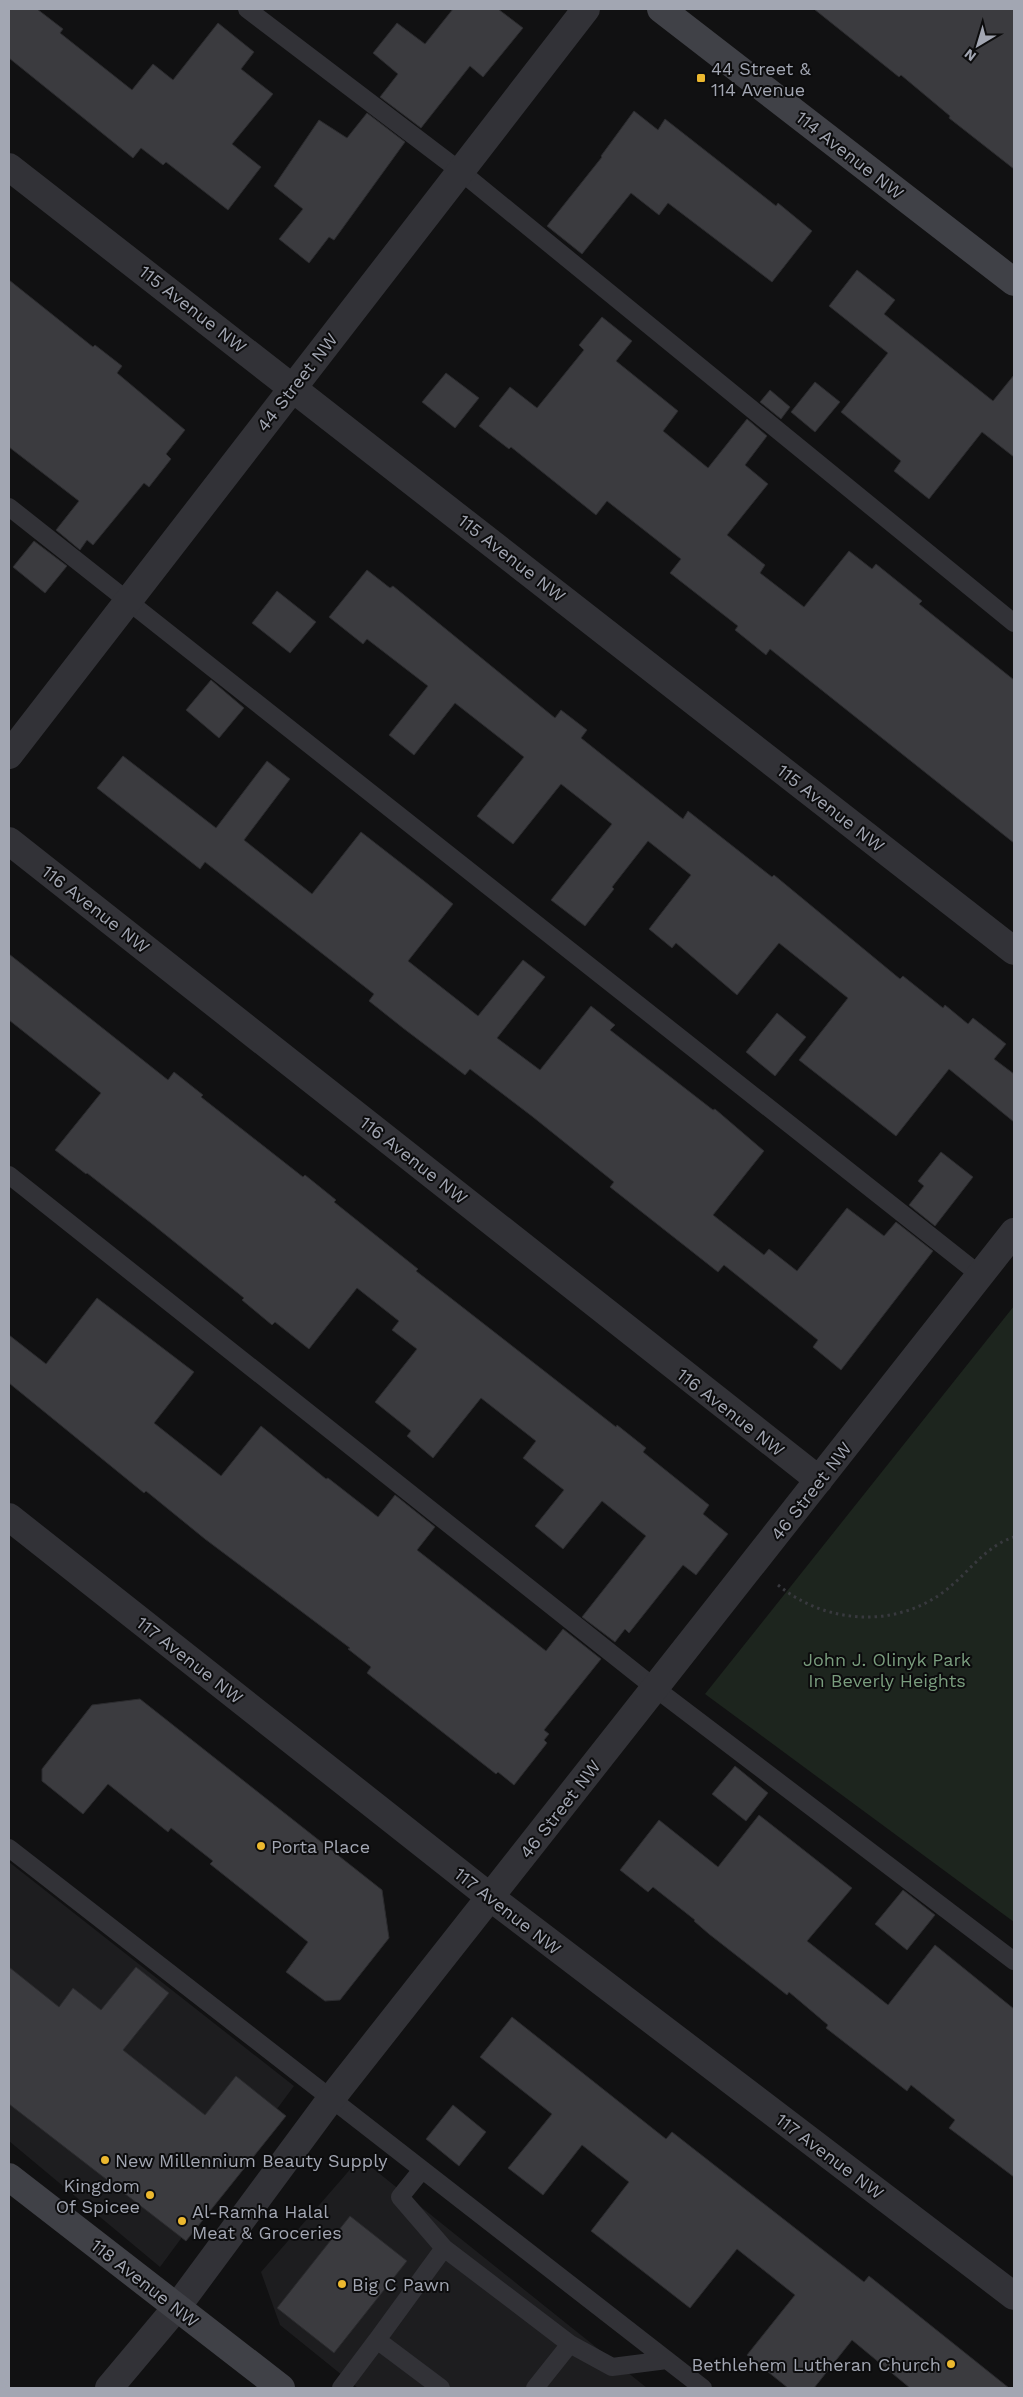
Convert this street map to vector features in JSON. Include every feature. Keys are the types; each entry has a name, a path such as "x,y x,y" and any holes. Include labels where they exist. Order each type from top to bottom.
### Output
{"street":[{"name":"44 Street NW","path":"9,755 586,9"},
{"name":"114 Avenue NW","path":"661,9 1014,282"},
{"name":"115 Avenue NW","path":"9,167 1014,951"},
{"name":"116 Avenue NW","path":"9,840 819,1480"},
{"name":"46 Street NW","path":"109,2388 177,2307 330,2100 1014,1232"},
{"name":"117 Avenue NW","path":"9,1517 490,1897 1014,2296"},
{"name":"118 Avenue NW","path":"9,2177 281,2388"}],"lane":[{"path":"247,9 460,171 1014,623"},
{"path":"9,506 980,1275"},
{"path":"9,1175 655,1688 1014,1961"},
{"path":"9,1848 330,2100 703,2388"},
{"path":"422,2171 400,2197 444,2248 570,2344 612,2367 667,2360"},
{"path":"341,2388 444,2248"},
{"path":"377,2340 441,2388"},
{"path":"536,2388 570,2344"}],"path":[{"path":"753,1564 782,1588 810,1606 832,1614 873,1617 915,1609 930,1602 952,1586 978,1559 1014,1537"}],"shaded area":[{"path":"9,1862 294,2086 160,2267 9,2141"},
{"path":"360,2158 647,2388 358,2388 280,2325 261,2272"}],"green space":[{"name":"John J. Olinyk Park In Beverly Heights","path":"1014,1306 1014,1922 705,1694"}],"building":[{"path":"9,9 37,9 63,29 60,33 132,90 153,64 173,80 218,23 254,52 241,69 273,94 232,144 261,167 228,210 166,162 163,165 141,148 133,158 9,58"},
{"path":"453,9 498,9 523,28 483,77 470,66 421,128 380,97 398,74 373,53 397,23 425,44"},
{"path":"814,9 1014,9 1014,169 949,118 950,116 901,75 899,77"},
{"path":"634,111 658,130 665,119 776,206 778,203 812,231 772,282 668,203 659,215 631,193 582,254 547,226 602,157"},
{"path":"367,113 405,142 334,240 329,237 309,263 279,239 303,209 274,186 319,120 347,138"},
{"path":"857,270 895,300 884,314 993,401 1014,375 1014,457 982,432 929,499 894,471 901,461 841,412 888,353 829,306"},
{"path":"9,280 93,347 95,345 122,366 117,373 185,430 166,454 171,459 149,487 144,483 93,545 87,540 80,550 56,530 79,501 9,447"},
{"path":"602,317 632,341 616,361 678,411 663,431 708,468 747,419 767,436 745,465 768,484 727,535 765,565 760,573 804,607 849,551 872,569 876,564 922,601 919,604 1014,680 1014,843 770,649 766,655 735,630 738,626 670,573 681,559 607,501 596,515 511,447 509,449 479,426 510,387 537,408 584,350 579,345"},
{"path":"446,373 479,398 455,428 422,402"},
{"path":"815,382 840,402 815,432 791,412"},
{"path":"770,390 790,407 781,419 760,402"},
{"path":"34,541 67,566 45,593 13,567"},
{"path":"367,570 390,588 393,586 555,718 561,710 587,730 581,738 683,819 688,811 772,877 774,875 900,979 903,976 943,1008 945,1005 968,1024 973,1018 1006,1044 994,1059 1014,1074 1014,1122 949,1069 896,1136 799,1060 848,998 779,943 737,995 676,943 672,948 649,929 691,875 648,841 612,887 614,889 585,926 551,900 612,824 561,784 513,844 477,816 524,757 455,703 414,755 389,735 428,686 367,639 363,644 329,617"},
{"path":"277,591 316,622 290,653 252,623"},
{"path":"211,680 244,708 219,738 186,710"},
{"path":"123,756 216,828 267,761 290,779 244,840 312,894 361,832 453,904 408,961 478,1016 523,960 545,977 497,1038 540,1070 591,1006 615,1025 610,1030 713,1110 715,1109 764,1151 713,1215 764,1255 769,1249 797,1271 847,1208 884,1236 896,1222 933,1251 841,1370 813,1347 818,1340 724,1265 718,1272 610,1187 614,1182 533,1117 470,1069 465,1075 369,1001 374,994 205,862 200,869 97,788"},
{"path":"9,954 168,1080 174,1072 203,1095 201,1097 303,1177 305,1175 336,1200 334,1202 418,1269 416,1271 616,1427 617,1425 646,1448 643,1452 709,1505 703,1514 728,1534 696,1575 683,1565 629,1633 625,1629 615,1642 582,1617 646,1536 602,1501 563,1549 535,1526 564,1490 523,1458 536,1441 481,1398 433,1458 407,1436 411,1431 375,1402 417,1349 392,1330 399,1321 357,1288 309,1349 275,1322 272,1325 242,1300 244,1298 151,1223 55,1150 101,1093 9,1020"},
{"path":"777,1013 806,1037 775,1076 746,1052"},
{"path":"941,1152 973,1177 935,1226 909,1205 924,1186 918,1181"},
{"path":"97,1298 194,1372 154,1423 221,1476 261,1426 326,1479 328,1478 378,1517 395,1495 435,1527 417,1550 546,1651 563,1629 601,1659 544,1730 549,1734 544,1740 547,1743 514,1785 498,1772 496,1774 367,1673 371,1667 348,1649 350,1648 205,1539 146,1491 144,1493 9,1383 9,1335 46,1364"},
{"name":"Porta Place","path":"140,1699 382,1890 389,1938 340,2000 325,2001 286,1972 308,1942 210,1864 213,1861 171,1828 168,1832 108,1784 83,1814 42,1781 42,1769 92,1705"},
{"path":"735,1766 768,1793 746,1821 712,1794"},
{"path":"759,1815 852,1888 807,1941 888,2005 935,1945 1014,2009 1014,2177 949,2128 955,2120 911,2085 907,2091 826,2028 828,2025 789,1992 787,1995 653,1887 648,1892 620,1870 659,1820 718,1867"},
{"path":"903,1890 935,1915 907,1950 875,1924"},
{"path":"9,1967 59,2007 73,1988 101,2010 136,1967 169,1993 123,2050 205,2115 236,2076 286,2116 186,2241 9,2104"},
{"path":"512,2017 666,2139 672,2132 864,2282 869,2276 1009,2388 910,2388 852,2340 814,2388 788,2388 747,2355 795,2295 737,2249 690,2308 591,2231 629,2182 582,2145 543,2195 508,2168 552,2114 480,2057"},
{"path":"453,2105 486,2132 459,2166 426,2139"},
{"name":"Big C Pawn","path":"350,2216 407,2261 334,2353 277,2308"}],"place":[{"name":"44 Street & 114 Avenue","path":"701,78"},
{"name":"Porta Place","path":"261,1846"},
{"name":"New Millennium Beauty Supply","path":"105,2160"},
{"name":"Kingdom Of Spicee","path":"150,2195"},
{"name":"Al-Ramha Halal Meat & Groceries","path":"182,2221"},
{"name":"Big C Pawn","path":"342,2284"},
{"name":"Bethlehem Lutheran Church","path":"951,2364"}]}
